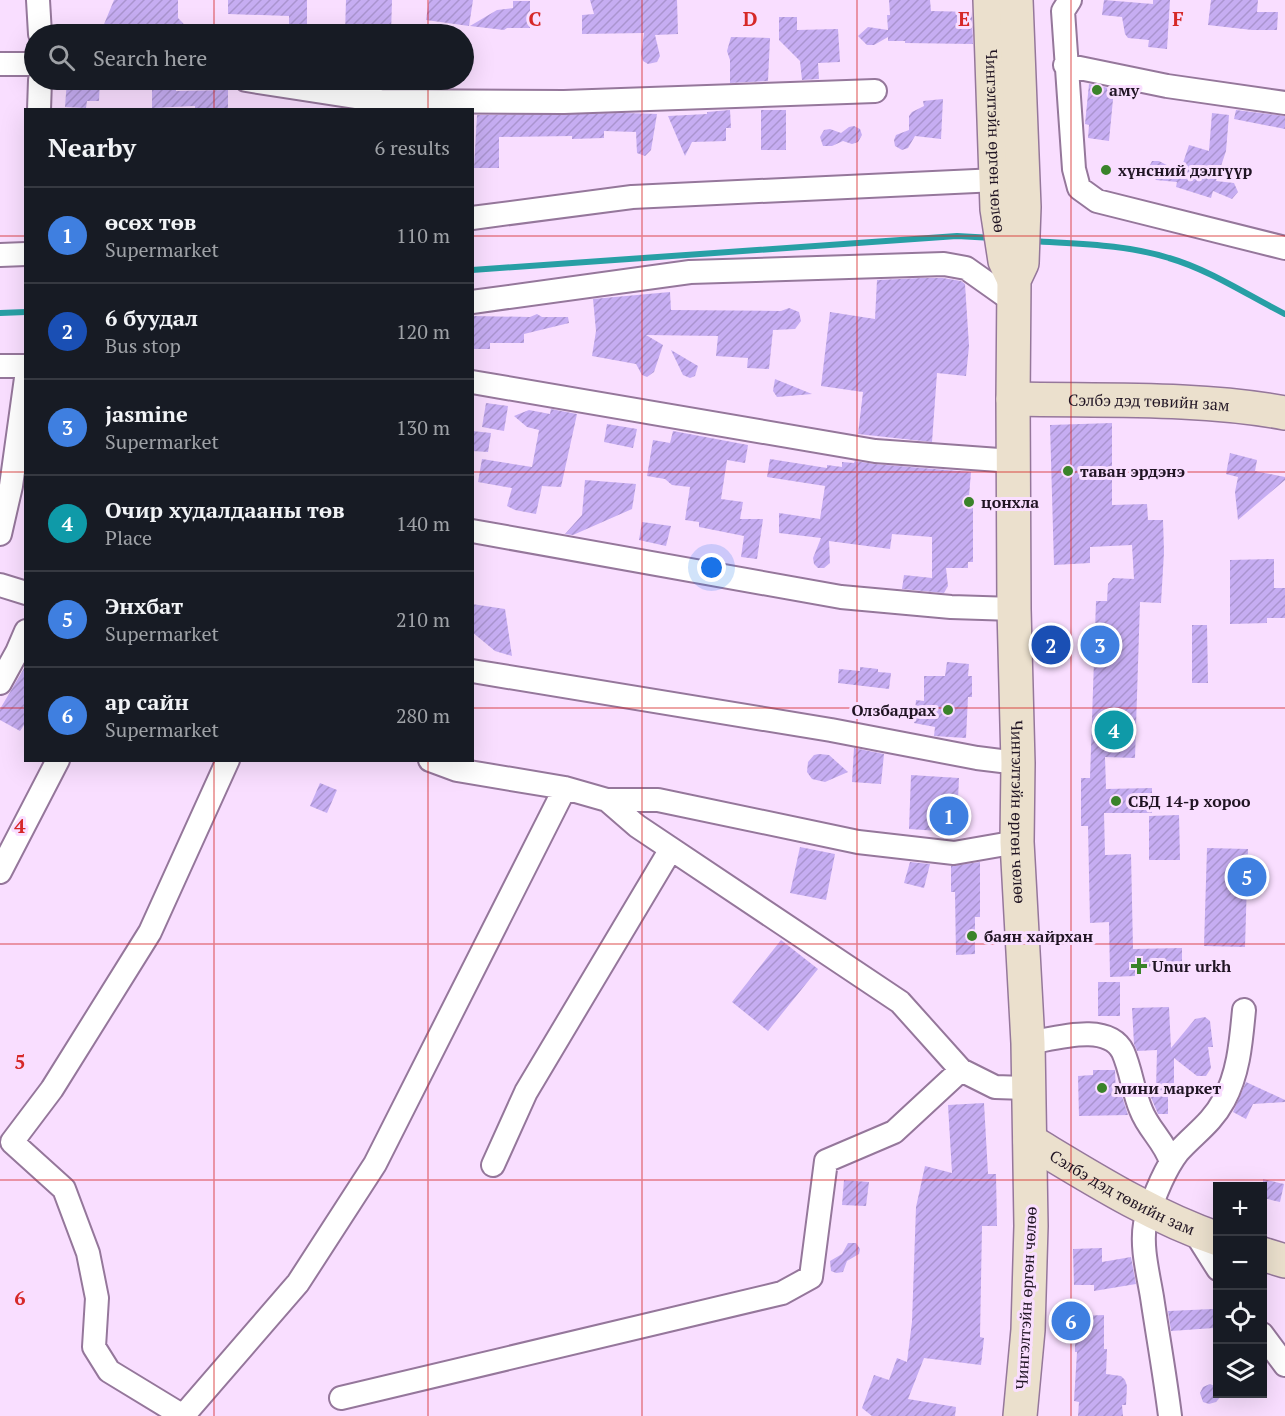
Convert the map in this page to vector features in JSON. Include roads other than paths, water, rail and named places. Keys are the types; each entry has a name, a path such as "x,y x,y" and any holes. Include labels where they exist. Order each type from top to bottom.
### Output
{"main road":[{"name":"Чингэлтэйн өргөн чөлөө","path":"990,0 1014,276 1013,460 1018,763 1017,842 1028,1044 1030,1140 1030,1278 1020,1416"},
{"name":"Чингэлтэйн өргөн чөлөө","path":"1006,199 1016,0"},
{"name":"Сэлбэ дэд төвийн зам","path":"1013,399 1179,403 1256,409 1285,414"},
{"name":"Сэлбэ дэд төвийн зам","path":"1030,1140 1150,1209 1206,1235"},
{"path":"1267,1255 1285,1261"}],"street":[{"path":"38,0 39,24"},
{"path":"1070,0 1063,10 1065,65 1074,169 1079,188 1097,201 1285,248"},
{"path":"0,64 24,64"},
{"path":"1065,65 1167,86 1285,103"},
{"path":"39,108 40,90"},
{"path":"310,90 381,101 564,102 875,91"},
{"path":"474,218 633,197 1006,199"},
{"path":"0,255 24,254"},
{"path":"474,302 690,272 944,264 1014,276"},
{"path":"0,366 24,366"},
{"path":"474,382 875,451 1013,460"},
{"path":"0,534 12,486 24,393"},
{"path":"474,531 841,597 951,607 1014,609"},
{"path":"0,585 24,592"},
{"path":"0,683 24,636"},
{"path":"474,671 831,730 977,758 1018,763"},
{"path":"0,872 57,762"},
{"path":"227,762 150,932 52,1089 6,1143 64,1189 88,1253 97,1298 94,1347 109,1371 183,1416 298,1283 375,1164 565,788"},
{"path":"435,762 457,770 565,788 607,800 658,800 858,842 954,853 1017,842"},
{"path":"607,800 637,826 900,1002 961,1070 995,1087 1029,1088"},
{"path":"493,1165 526,1092 671,849"},
{"path":"1170,1416 1144,1232 1150,1209 1171,1162 1211,1121 1230,1089 1240,1053 1244,1010"},
{"path":"1028,1044 1097,1034 1108,1037 1119,1045 1143,1115 1167,1150 1171,1162"},
{"path":"341,1398 782,1293 811,1277 826,1161 894,1132 961,1070"},
{"path":"1206,1235 1213,1255"},
{"path":"1267,1340 1285,1365"}],"waterway":[{"path":"474,270 957,236 993,238"},
{"path":"1033,241 1118,247 1152,253 1214,276 1285,314"},
{"path":"0,313 24,312"}],"place":[{"name":"аму","path":"1097,90"},
{"name":"хүнсний дэлгүүр","path":"1106,170"},
{"name":"таван эрдэнэ","path":"1068,471"},
{"name":"цонхла","path":"969,502"},
{"name":"6 буудал","path":"1051,645"},
{"name":"jasmine","path":"1100,645"},
{"name":"Олзбадрах","path":"948,710"},
{"name":"Очир худалдааны төв","path":"1114,730"},
{"name":"СБД 14-р хороо","path":"1116,801"},
{"name":"өсөх төв","path":"949,816"},
{"name":"Энхбат","path":"1247,877"},
{"name":"баян хайрхан","path":"972,936"},
{"name":"Unur urkh","path":"1139,966"},
{"name":"мини маркет","path":"1102,1088"},
{"name":"ар сайн","path":"1071,1321"}]}
